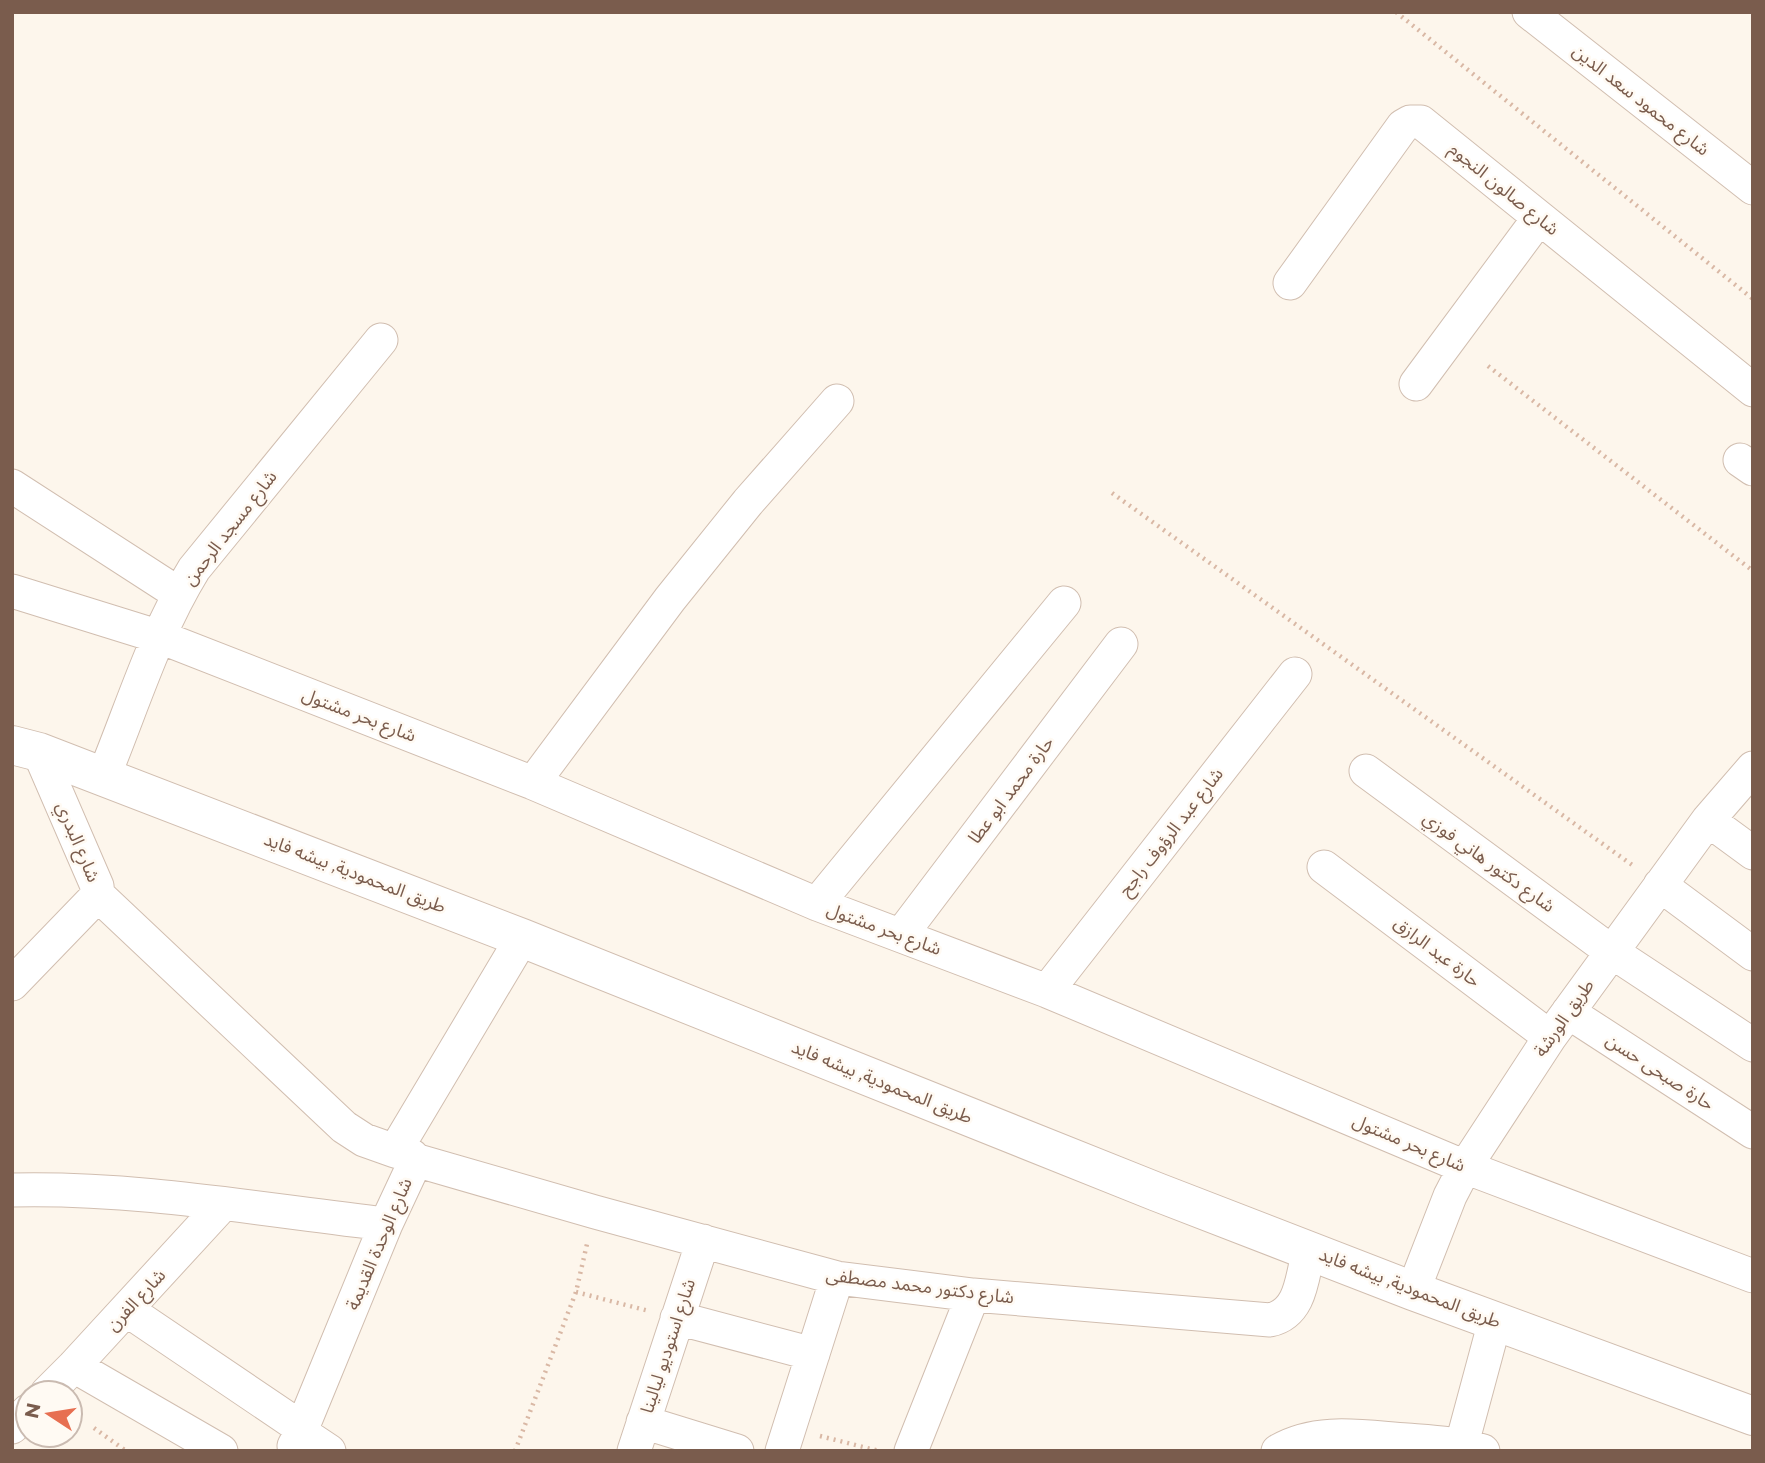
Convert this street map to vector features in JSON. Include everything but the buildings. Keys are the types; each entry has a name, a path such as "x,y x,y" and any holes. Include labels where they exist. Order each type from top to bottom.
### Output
{"street":[{"name":"شارع محمود سعد الدين","path":"1529,12 1753,188"},
{"name":"شارع صالون النجوم","path":"1290,283 1403,126 1410,122 1421,122 1753,390"},
{"path":"1416,384 1539,218"},
{"name":"شارع مسجد الرحمن","path":"103,779 145,670 179,594 194,569 381,340"},
{"path":"533,783 670,599 748,502 837,401"},
{"path":"12,486 179,594"},
{"name":"شارع بحر مشتول","path":"12,591 160,637 533,783 817,904 1047,990 1458,1181 1753,1276"},
{"path":"817,904 1064,603"},
{"name":"حارة محمد ابو عطا","path":"901,935 1121,645"},
{"name":"شارع عبد الرؤوف راجح","path":"1047,990 1295,674"},
{"name":"طريق المحمودية, بيشه فايد","path":"26,748 522,938 1157,1192 1309,1250 1418,1279 1495,1321 1753,1416"},
{"name":"شارع البدري","path":"12,984 98,895 97,886 26,748"},
{"name":"طريق الورشة","path":"1418,1279 1458,1181 1559,1024 1708,820 1753,768"},
{"name":"شارع دكتور هاني فوزي","path":"1366,771 1612,952 1753,1045"},
{"path":"1708,820 1753,853"},
{"name":"حارة عبد الرازق","path":"1324,867 1559,1024"},
{"path":"1660,885 1753,954"},
{"name":"شارع دكتور محمد مصطفى","path":"98,895 344,1127 364,1140 405,1155 595,1212 837,1278 973,1295 1270,1320 1286,1314 1297,1299 1309,1250"},
{"name":"شارع الوحدة القديمة","path":"297,1440 386,1224 405,1155 522,938"},
{"name":"حارة صبحى حسن","path":"1559,1024 1753,1132"},
{"path":"12,1190 133,1193 386,1224"},
{"name":"شارع الفرن","path":"61,1379 223,1204"},
{"name":"شارع استوديو ليالينا","path":"638,1436 703,1241"},
{"path":"785,1440 837,1278"},
{"path":"911,1451 973,1295"},
{"path":"127,1310 297,1440 305,1436 329,1451"},
{"path":"677,1318 813,1354"},
{"path":"1278,1451 1291,1443 1311,1438 1345,1435 1469,1449 1495,1321"},
{"path":"74,1366 221,1451"},
{"path":"638,1436 737,1451"}],"path":[{"path":"1396,12 1753,299"},
{"path":"1488,366 1753,571"},
{"path":"1112,493 1660,885"},
{"path":"515,1451 576,1292 595,1212"},
{"path":"576,1292 677,1318"},
{"path":"94,1428 127,1451"},
{"path":"785,1440 879,1451"}]}
